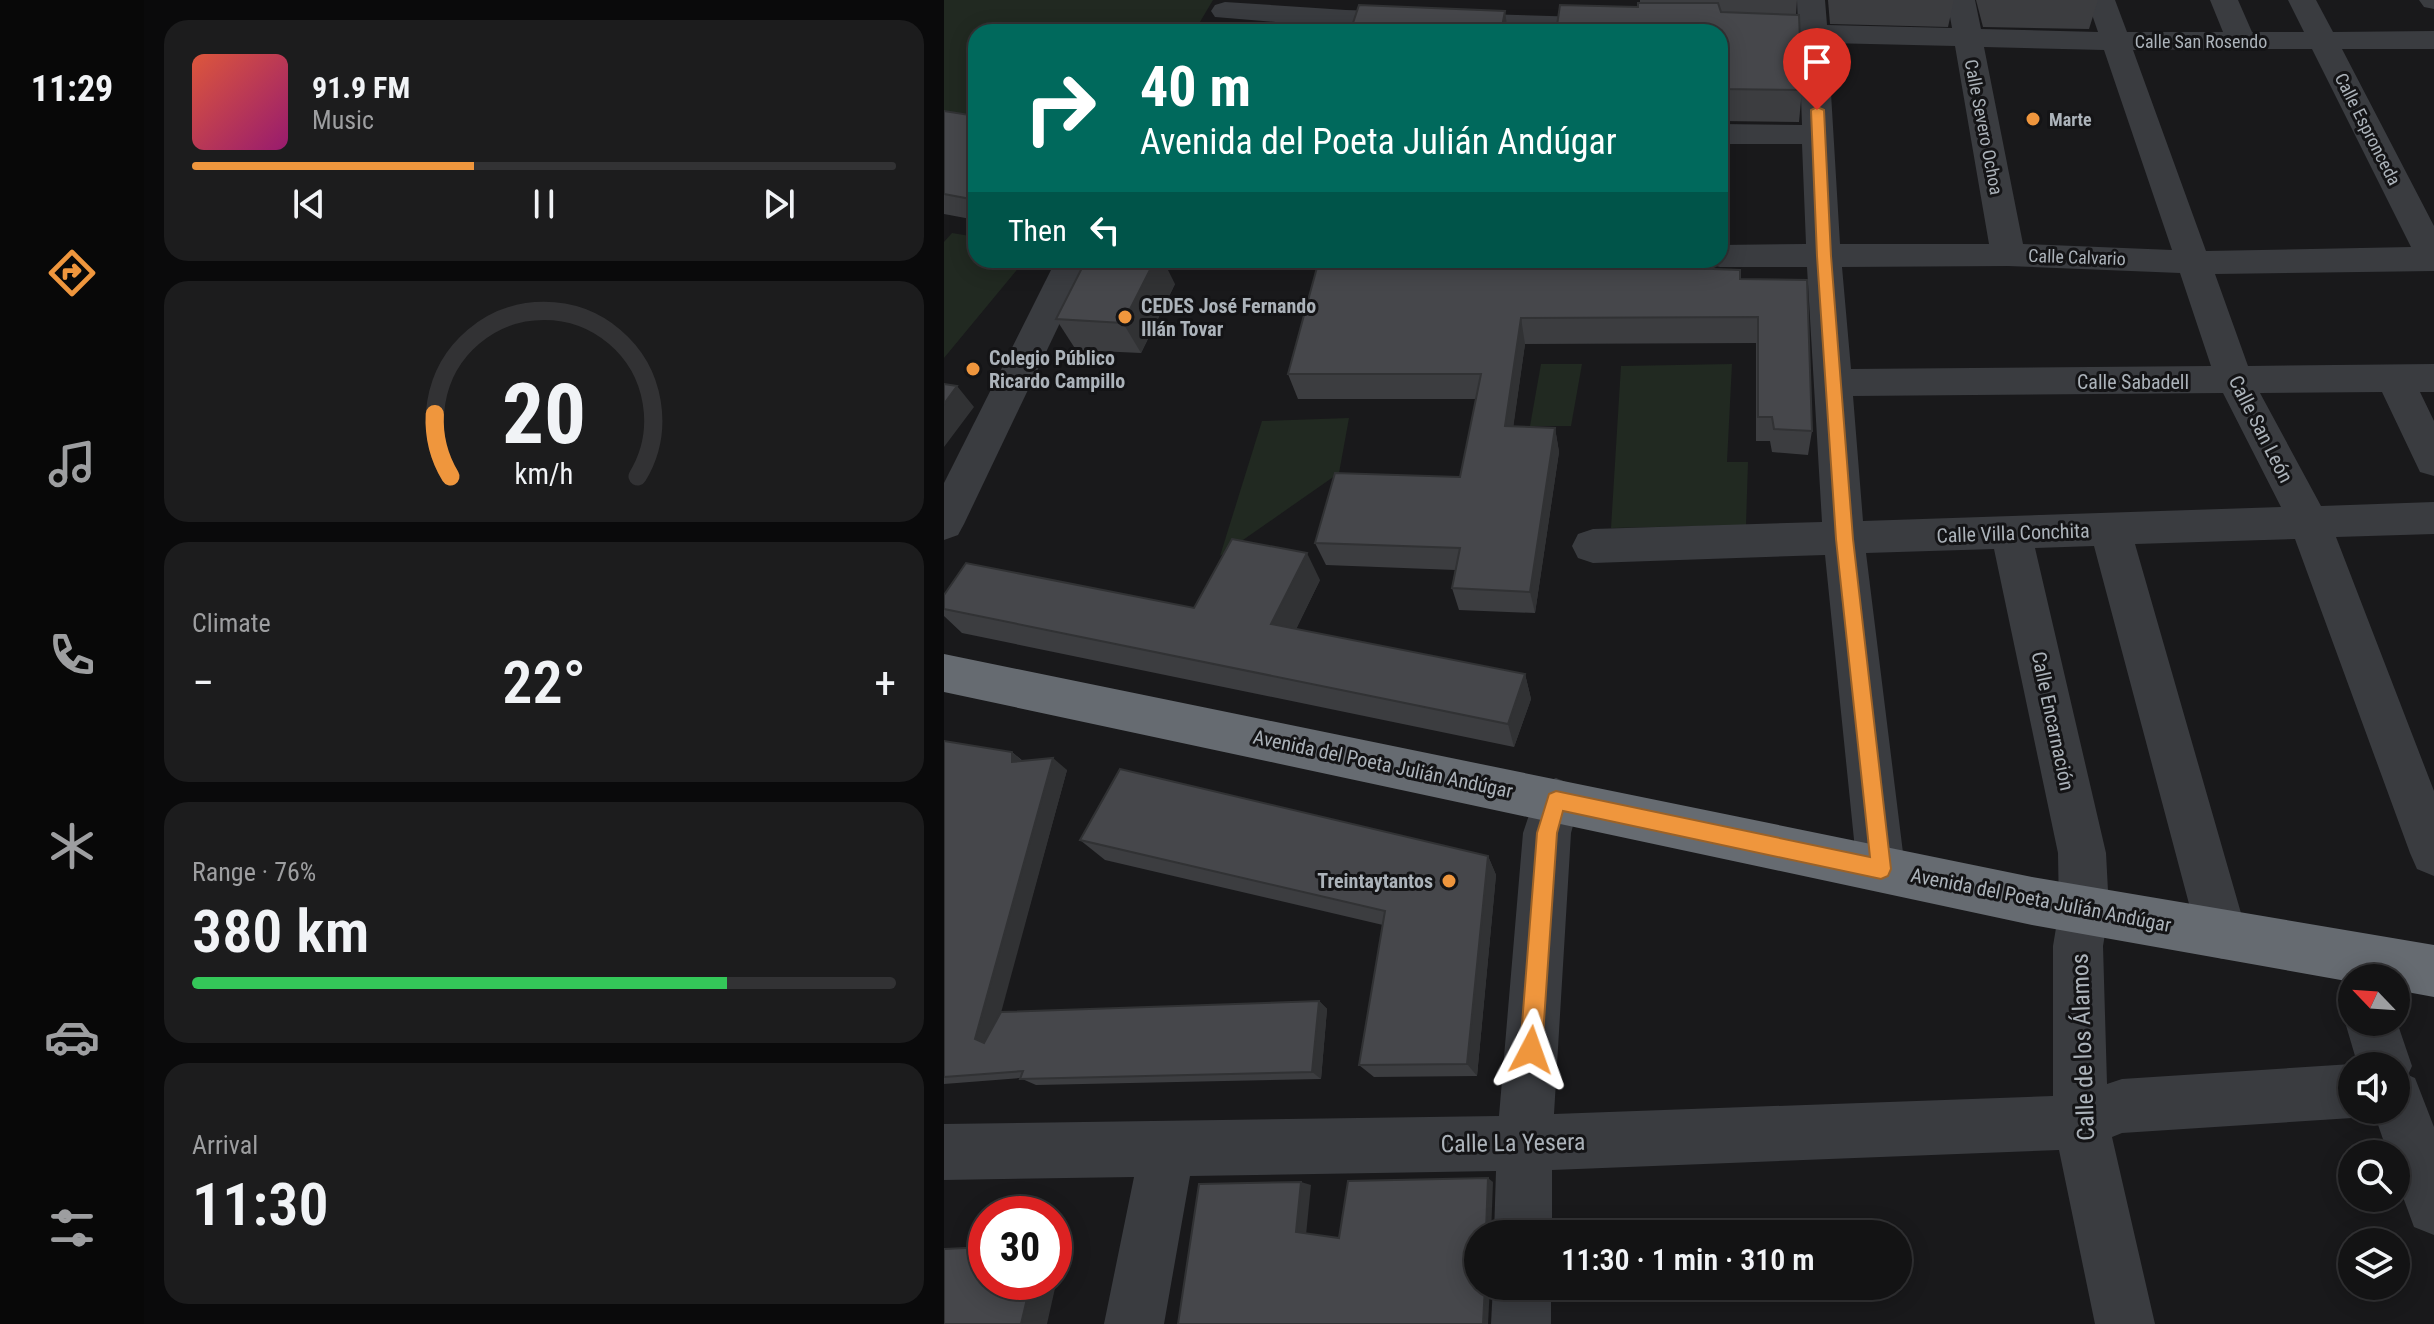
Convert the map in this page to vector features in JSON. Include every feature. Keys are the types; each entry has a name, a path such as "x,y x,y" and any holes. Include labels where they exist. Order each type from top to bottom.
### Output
{"highway":[{"name":"Avenida del Poeta Julián Andúgar","path":"944,673 1881,869 2222,934 2342,964"},
{"name":"Avenida del Poeta Julián Andúgar","path":"2410,970 2434,971"}],"street":[{"name":"Calle Severo Ochoa","path":"1961,0 2008,255"},
{"name":"Calle San León","path":"2101,0 2235,381 2309,521 2434,853"},
{"path":"2224,0 2241,41"},
{"name":"Calle Espronceda","path":"2302,0 2434,259"},
{"path":"1223,14 1323,24"},
{"path":"1480,24 1543,19 1631,18"},
{"name":"Calle San Rosendo","path":"1812,18 1967,38 2434,40"},
{"path":"1714,23 1812,18 1824,256 1844,539 1881,869"},
{"path":"1728,134 1819,135"},
{"name":"Calle Calvario","path":"1728,256 2008,255 2221,263 2434,259"},
{"path":"944,524 1069,268"},
{"name":"Calle Sabadell","path":"1833,383 2434,378"},
{"path":"2395,379 2434,461"},
{"name":"Calle Villa Conchita","path":"1593,546 2434,518"},
{"path":"2110,529 2222,934"},
{"name":"Calle Encarnación","path":"2011,533 2082,853 2084,910"},
{"path":"1523,1220 1524,1143 1547,833 1556,800"},
{"name":"Calle de los Álamos","path":"2084,910 2078,946 2081,1122 2125,1324"},
{"name":"Calle La Yesera","path":"944,1152 1524,1143 2081,1122 2122,1106 2338,1092"},
{"path":"2405,1124 2434,1207"},
{"path":"1134,1324 1167,1149"},
{"path":"1521,1324 1522,1300"}],"shaded area":[{"path":"944,0 1213,0 1199,24 968,24 968,142 944,138"},
{"path":"1237,22 1336,24 1236,24"},
{"path":"952,233 968,236 968,268 1018,268 944,358 944,242"},
{"path":"1541,364 1582,364 1571,426 1530,426"},
{"path":"1732,364 1727,462 1748,462 1746,525 1611,528 1621,366"},
{"path":"1349,418 1339,473 1220,556 1262,421"}],"building":[{"path":"1638,3 1718,3 1721,12 1799,15 1802,90 1728,89 1728,24 1557,24 1560,5 1638,7"},
{"path":"1359,5 1505,11 1503,24 1353,24"},
{"path":"944,111 968,115 968,198 944,194"},
{"path":"1082,268 1151,268 1123,323 1056,319"},
{"path":"1317,268 1688,268 1740,270 1740,279 1807,280 1812,431 1774,429 1772,417 1758,417 1758,317 1521,318 1505,426 1555,428 1530,592 1452,588 1460,548 1315,543 1335,473 1460,477 1481,374 1288,374"},
{"path":"944,384 957,386 944,404"},
{"path":"1232,539 1307,553 1271,624 1525,674 1508,724 944,609 944,595 966,563 1194,608"},
{"path":"944,741 1012,752 1012,762 1053,758 975,1039 984,1043 1001,1012 1319,1001 1312,1072 1020,1079 1023,1071 944,1077"},
{"path":"1120,769 1488,856 1467,1064 1359,1065 1385,911 1080,840"},
{"path":"1488,1178 1486,1220 1464,1220 1464,1300 1484,1300 1483,1324 1178,1324 1199,1184 1301,1182 1296,1232 1339,1238 1348,1181"},
{"path":"968,1248 968,1300 1027,1300 1021,1324 944,1324 944,1249"}],"place":[{"name":"Marte","path":"2033,119"},
{"name":"CEDES José Fernando Illán Tovar","path":"1125,317"},
{"name":"Colegio Público Ricardo Campillo","path":"973,369"},
{"name":"Treintaytantos","path":"1449,881"}],"route":[{"path":"1531,1050 1547,833 1556,800 1881,869 1844,539 1817,110"}]}
